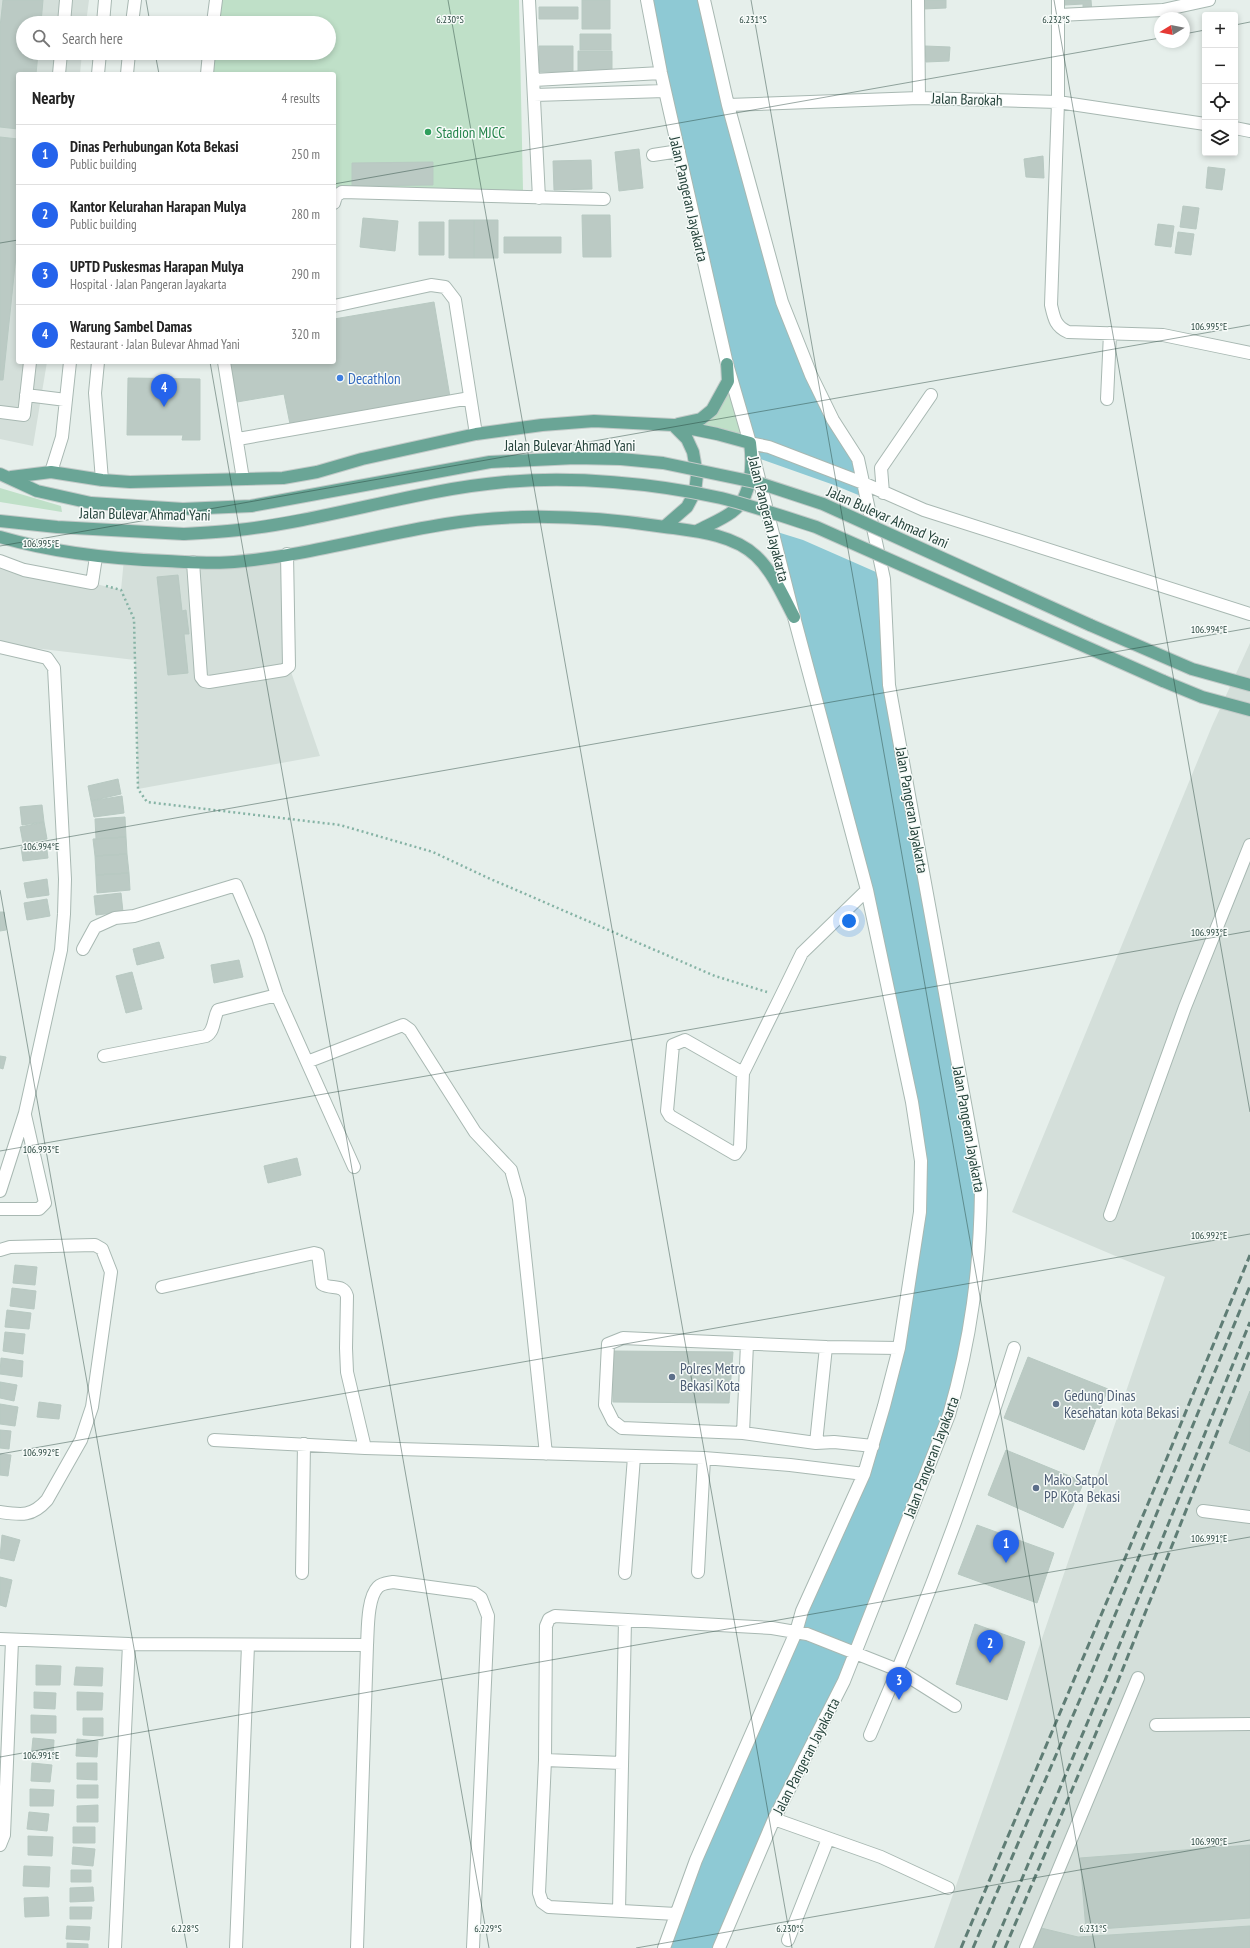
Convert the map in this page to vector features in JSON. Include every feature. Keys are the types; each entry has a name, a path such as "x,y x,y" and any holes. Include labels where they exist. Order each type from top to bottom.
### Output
{"main road":[{"path":"673,425 701,419 712,410 728,381 727,364"},
{"path":"5,476 51,472 102,480 130,482 283,478 317,472 362,459 476,434 542,425 594,421 673,425 717,434 750,443 752,458 751,470 744,498 734,511 696,531"},
{"path":"664,527 687,507 695,492 697,475 693,452 688,439 673,425"},
{"name":"Jalan Bulevar Ahmad Yani","path":"5,476 37,491 91,503 183,510 251,506 490,462 575,458 621,459 663,463 759,483 822,504 1061,612 1192,669 1250,685"},
{"name":"Jalan Bulevar Ahmad Yani","path":"0,521 57,527 184,534 239,530 444,490 506,482 596,482 668,488 720,498 760,508 816,527 1163,681 1202,697 1250,710"},
{"path":"0,537 33,547 96,557 192,562 233,562 287,554 447,524 488,519 524,517 601,518 696,531 740,544 756,555 769,570 794,616"}],"street":[{"path":"65,16 66,0"},
{"path":"104,16 105,0"},
{"path":"133,16 135,0"},
{"path":"214,16 216,0"},
{"path":"529,0 539,198"},
{"name":"Jalan Pangeran Jayakarta","path":"647,0 661,74 727,364 750,443 794,616 867,890 912,1102 921,1161 920,1212 899,1348 864,1474 802,1611 801,1633 696,1860 664,1948"},
{"path":"704,0 728,105 782,302 814,382 833,420 858,459 863,483 924,510 1250,614"},
{"path":"918,0 919,98"},
{"path":"1058,0 1058,102 1051,305 1055,323 1060,329 1068,332 1163,335 1250,353"},
{"path":"1059,15 1163,10 1209,0"},
{"path":"59,72 60,60"},
{"path":"98,72 99,60"},
{"path":"127,72 128,60"},
{"path":"206,72 208,60"},
{"path":"534,80 661,74"},
{"path":"534,95 665,91"},
{"name":"Jalan Barokah","path":"728,105 919,98 1058,102 1202,124"},
{"path":"1238,129 1250,131"},
{"path":"653,156 678,151"},
{"path":"336,196 342,192 604,199"},
{"path":"336,306 431,285 446,287 455,300 476,434"},
{"path":"1107,399 1110,333"},
{"path":"0,412 24,415 30,364"},
{"path":"51,472 62,438 70,364"},
{"path":"98,364 95,392 102,480"},
{"path":"224,364 238,439 243,478"},
{"path":"26,395 66,400"},
{"path":"884,493 881,468 931,395"},
{"path":"238,439 470,398"},
{"name":"Jalan Pangeran Jayakarta","path":"719,1948 774,1819 844,1680 850,1651 879,1590 949,1415 960,1376 969,1332 980,1245 981,1191 890,685 884,579 863,483 769,447 750,443"},
{"path":"192,562 201,677 204,681 209,682 284,670 289,666 287,554"},
{"path":"0,561 24,570 92,583 96,557"},
{"path":"0,647 47,658 54,668 65,879 64,914 60,958 25,1113 0,1191"},
{"path":"1110,1215 1185,1007 1250,845"},
{"path":"83,949 95,927 114,918 134,916 236,885 258,937 277,995 354,1167"},
{"path":"743,1073 685,1040 679,1041 673,1045 667,1111 670,1116 735,1154 740,1147 743,1073 802,953 867,890"},
{"path":"104,1056 206,1036 210,1034 212,1030 218,1010 277,995"},
{"path":"307,1062 403,1025 410,1030 475,1132 511,1170 519,1199 546,1454"},
{"path":"0,1209 39,1209 45,1203 25,1113"},
{"path":"0,1250 10,1247 95,1245 102,1249 111,1272 92,1407 81,1440 47,1500 40,1508 31,1514 0,1512"},
{"path":"162,1287 314,1253 318,1254 322,1284 325,1286 342,1288 347,1296 346,1348 348,1372 365,1448"},
{"path":"873,1446 834,1442 816,1443 743,1433 622,1428 613,1421 605,1405 608,1344 623,1338 826,1347 899,1348"},
{"path":"743,1433 747,1344"},
{"path":"816,1443 826,1347"},
{"path":"870,1735 898,1670 989,1428 1014,1348"},
{"path":"214,1440 365,1448 704,1458 864,1474"},
{"path":"302,1573 304,1444"},
{"path":"625,1573 634,1457"},
{"path":"698,1572 704,1458"},
{"path":"1203,1511 1250,1517"},
{"path":"357,1948 367,1645 371,1598 377,1588 382,1584 393,1582 474,1594 481,1598 488,1616 473,1948"},
{"path":"676,1914 549,1906 542,1902 539,1893 544,1760 546,1626 549,1619 555,1616 772,1628 801,1633 898,1670 955,1706"},
{"path":"619,1911 625,1620"},
{"path":"0,1845 4,1835 6,1640 128,1644 367,1645"},
{"path":"115,1948 128,1644"},
{"path":"236,1948 248,1645"},
{"path":"1026,1948 1138,1678"},
{"path":"1156,1725 1250,1724"},
{"path":"544,1760 622,1763"},
{"path":"774,1819 881,1857 948,1888"},
{"path":"788,1940 828,1839"}],"path":[{"path":"92,583 121,590 134,619 138,789 147,802 340,825 434,852 486,877 715,976 781,996"}],"shaded area":[{"path":"0,0 89,0 87,16 16,16 16,60 81,60 80,72 16,72 16,364 47,364 33,446 0,439"},
{"path":"287,554 289,666 320,756 138,789 135,660 0,644 0,561 121,590 124,559 233,562"},
{"path":"1250,643 1250,1948 934,1948 1006,1744 1165,1277 1012,1212 1212,726"}],"green space":[{"name":"Stadion MJCC","path":"220,0 519,0 523,190 336,192 336,72 210,72 212,60 336,60 336,16 218,16"},
{"path":"728,381 750,443 673,425 701,419"},
{"path":"0,488 61,506 62,512 0,502"}],"water":[{"path":"647,0 704,0 782,302 858,459 883,575 889,685 981,1191 961,1376 855,1654 719,1948 664,1948 820,1571 884,1406 921,1178 867,890 742,413"}],"pier":[{"path":"752,456 834,485 868,499 885,576 803,540 774,531"}],"building":[{"path":"3,0 43,0 42,16 16,16 16,60 37,60 36,72 16,72 16,129 0,127 0,27"},
{"path":"582,0 610,0 610,29 582,29"},
{"path":"923,0 946,0 946,8 923,9"},
{"path":"1065,0 1091,0 1092,13 1083,13 1083,4 1065,5"},
{"path":"539,7 578,7 578,19 539,19"},
{"path":"580,34 611,34 611,50 580,50"},
{"path":"539,46 573,46 573,72 539,72"},
{"path":"925,46 950,47 949,61 926,62"},
{"path":"578,51 612,51 612,72 578,72"},
{"path":"0,137 16,139 16,256 3,380 0,380"},
{"path":"639,149 643,188 619,191 615,152"},
{"path":"1043,156 1044,178 1026,177 1024,159"},
{"path":"591,160 592,189 554,190 553,161"},
{"path":"433,162 433,185 352,186 352,163"},
{"path":"1208,167 1225,169 1222,190 1206,188"},
{"path":"1183,206 1199,208 1196,229 1180,227"},
{"path":"582,215 610,215 611,257 583,257"},
{"path":"363,218 398,221 395,251 360,247"},
{"path":"449,220 474,220 474,258 449,258"},
{"path":"474,220 498,220 498,258 474,258"},
{"path":"419,222 444,222 444,255 419,255"},
{"path":"1158,224 1174,226 1171,247 1155,245"},
{"path":"1178,232 1194,234 1191,255 1175,253"},
{"path":"504,237 561,237 561,253 504,253"},
{"name":"Decathlon","path":"434,302 450,397 290,424 284,394 237,402 230,364 336,364 336,319"},
{"path":"128,378 200,379 200,440 182,440 183,435 127,435"},
{"path":"178,575 182,611 186,610 189,634 184,634 188,673 168,675 157,577"},
{"path":"118,779 121,794 91,801 88,786"},
{"path":"122,796 124,813 94,817 91,801"},
{"path":"42,805 44,822 22,825 20,807"},
{"path":"125,817 126,837 96,839 95,819"},
{"path":"44,822 47,839 23,843 20,827"},
{"path":"126,837 127,854 95,856 93,839"},
{"path":"46,843 48,858 23,861 21,847"},
{"path":"127,854 129,873 96,875 95,856"},
{"path":"129,873 130,890 97,893 96,875"},
{"path":"47,879 49,895 27,898 24,883"},
{"path":"121,893 123,912 96,915 94,896"},
{"path":"47,899 50,916 27,920 24,903"},
{"path":"0,912 4,912 6,930 0,931"},
{"path":"159,942 164,958 137,965 133,949"},
{"path":"239,960 243,977 214,983 211,965"},
{"path":"132,972 142,1009 126,1013 116,976"},
{"path":"0,1056 6,1057 3,1069 0,1068"},
{"path":"297,1158 301,1175 268,1183 264,1166"},
{"path":"15,1265 37,1267 35,1285 13,1283"},
{"path":"12,1288 36,1291 34,1309 10,1306"},
{"path":"7,1310 31,1313 29,1329 5,1327"},
{"path":"5,1332 25,1334 23,1354 3,1351"},
{"name":"Polres Metro Bekasi Kota","path":"612,1351 733,1352 729,1403 613,1402"},
{"name":"Gedung Dinas Kesehatan kota Bekasi","path":"1028,1357 1108,1389 1084,1450 1004,1418"},
{"path":"1,1358 23,1361 22,1377 0,1374"},
{"path":"0,1382 17,1385 14,1401 0,1398"},
{"path":"1250,1391 1250,1452 1229,1443"},
{"path":"39,1402 61,1405 59,1419 37,1417"},
{"path":"0,1404 18,1407 15,1426 0,1424"},
{"path":"0,1430 11,1431 9,1449 0,1448"},
{"name":"Mako Satpol PP Kota Bekasi","path":"1006,1450 1084,1482 1063,1528 988,1495"},
{"path":"0,1454 11,1455 8,1476 0,1475"},
{"path":"977,1525 1054,1553 1037,1603 958,1574"},
{"path":"2,1535 20,1540 14,1561 0,1558"},
{"path":"0,1577 12,1580 6,1607 0,1605"},
{"path":"975,1624 1025,1642 1007,1700 956,1684"},
{"path":"36,1665 61,1666 60,1685 36,1685"},
{"path":"76,1667 103,1668 102,1686 74,1685"},
{"path":"34,1692 56,1693 55,1709 34,1708"},
{"path":"77,1692 103,1693 102,1710 77,1710"},
{"path":"31,1715 56,1716 56,1733 31,1733"},
{"path":"83,1718 103,1718 103,1736 83,1735"},
{"path":"33,1738 54,1740 53,1759 31,1758"},
{"path":"77,1739 98,1741 97,1757 76,1756"},
{"path":"32,1763 52,1765 50,1782 31,1781"},
{"path":"77,1763 97,1763 97,1780 77,1779"},
{"path":"77,1785 98,1785 98,1798 77,1798"},
{"path":"30,1789 54,1790 53,1806 30,1806"},
{"path":"98,1805 98,1822 77,1822 77,1806"},
{"path":"29,1812 49,1814 47,1831 27,1829"},
{"path":"73,1827 95,1827 95,1843 73,1843"},
{"path":"28,1836 53,1837 52,1856 28,1855"},
{"path":"1250,1845 1250,1918 1086,1930 1080,1858"},
{"path":"73,1847 95,1849 93,1866 72,1864"},
{"path":"24,1866 50,1867 49,1887 23,1886"},
{"path":"71,1870 91,1870 91,1882 71,1882"},
{"path":"93,1887 94,1901 70,1902 70,1888"},
{"path":"48,1897 49,1916 25,1917 24,1898"},
{"path":"70,1907 92,1907 91,1919 70,1919"},
{"path":"67,1926 90,1927 89,1940 66,1939"},
{"path":"1250,1926 1250,1948 1030,1948 1037,1927 1078,1937"},
{"path":"67,1943 88,1944 88,1948 67,1948"}],"railway":[{"path":"961,1948 1155,1487 1250,1255"},
{"path":"973,1948 1090,1676 1250,1286"},
{"path":"993,1948 1104,1683 1250,1322"},
{"path":"1005,1948 1116,1686 1250,1350"}],"place":[{"name":"Stadion MJCC","path":"428,132"},
{"name":"Decathlon","path":"340,378"},
{"name":"Warung Sambel Damas","path":"164,407"},
{"name":"Polres Metro Bekasi Kota","path":"672,1377"},
{"name":"Gedung Dinas Kesehatan kota Bekasi","path":"1056,1404"},
{"name":"Mako Satpol PP Kota Bekasi","path":"1036,1488"},
{"name":"Dinas Perhubungan Kota Bekasi","path":"1006,1563"},
{"name":"Kantor Kelurahan Harapan Mulya","path":"990,1663"},
{"name":"UPTD Puskesmas Harapan Mulya","path":"899,1700"}]}
